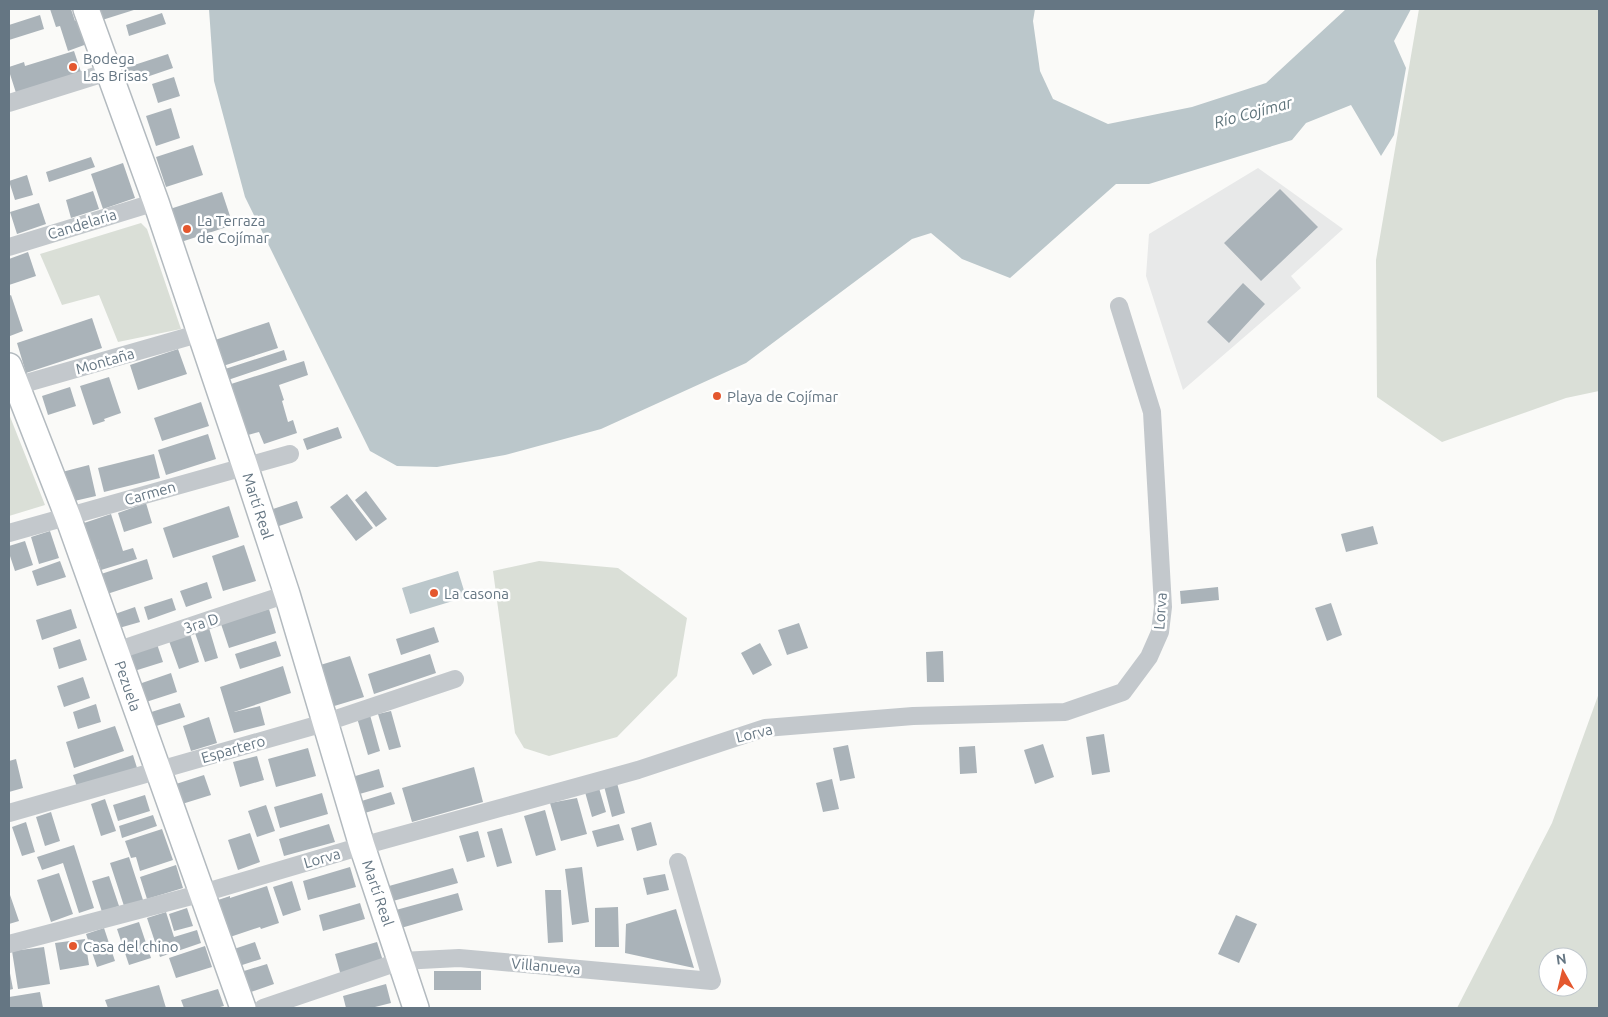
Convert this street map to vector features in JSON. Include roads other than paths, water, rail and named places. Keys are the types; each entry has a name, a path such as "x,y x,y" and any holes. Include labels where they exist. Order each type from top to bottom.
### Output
{"main road":[{"name":"Martí Real","path":"86,9 156,202 245,466 287,594 362,846 402,961 416,1008"},
{"name":"Pezuela","path":"11,380 68,517 243,1008"}],"street":[{"path":"9,104 108,72"},
{"name":"Candelaria","path":"9,247 156,202"},
{"name":"Lorva","path":"9,944 203,893 362,846 638,770 765,728 913,716 1065,712 1123,692 1149,657 1160,632 1163,607 1152,412 1119,306"},
{"name":"Montaña","path":"11,380 201,333"},
{"name":"Carmen","path":"9,533 290,454"},
{"name":"3ra D","path":"116,651 287,594"},
{"name":"Espartero","path":"9,813 324,723 455,678"},
{"name":"Villanueva","path":"263,1008 402,961 459,958 712,981 678,862"}],"water":[{"name":"Río Cojímar","path":"209,9 1035,9 1033,21 1040,71 1053,99 1108,124 1192,107 1266,83 1346,9 1411,9 1394,41 1406,68 1394,135 1381,156 1351,105 1306,123 1292,140 1149,184 1116,184 1010,278 962,259 931,233 912,239 746,363 601,429 505,455 437,467 397,466 370,451 245,197 214,81"},
{"name":"La casona","path":"458,571 466,597 410,614 402,588"}],"place":[{"name":"Bodega Las Brisas","path":"73,67"},
{"name":"La Terraza de Cojímar","path":"187,229"},
{"name":"Playa de Cojímar","path":"717,396"},
{"name":"La casona","path":"434,593"},
{"name":"Casa del chino","path":"73,946"}]}
